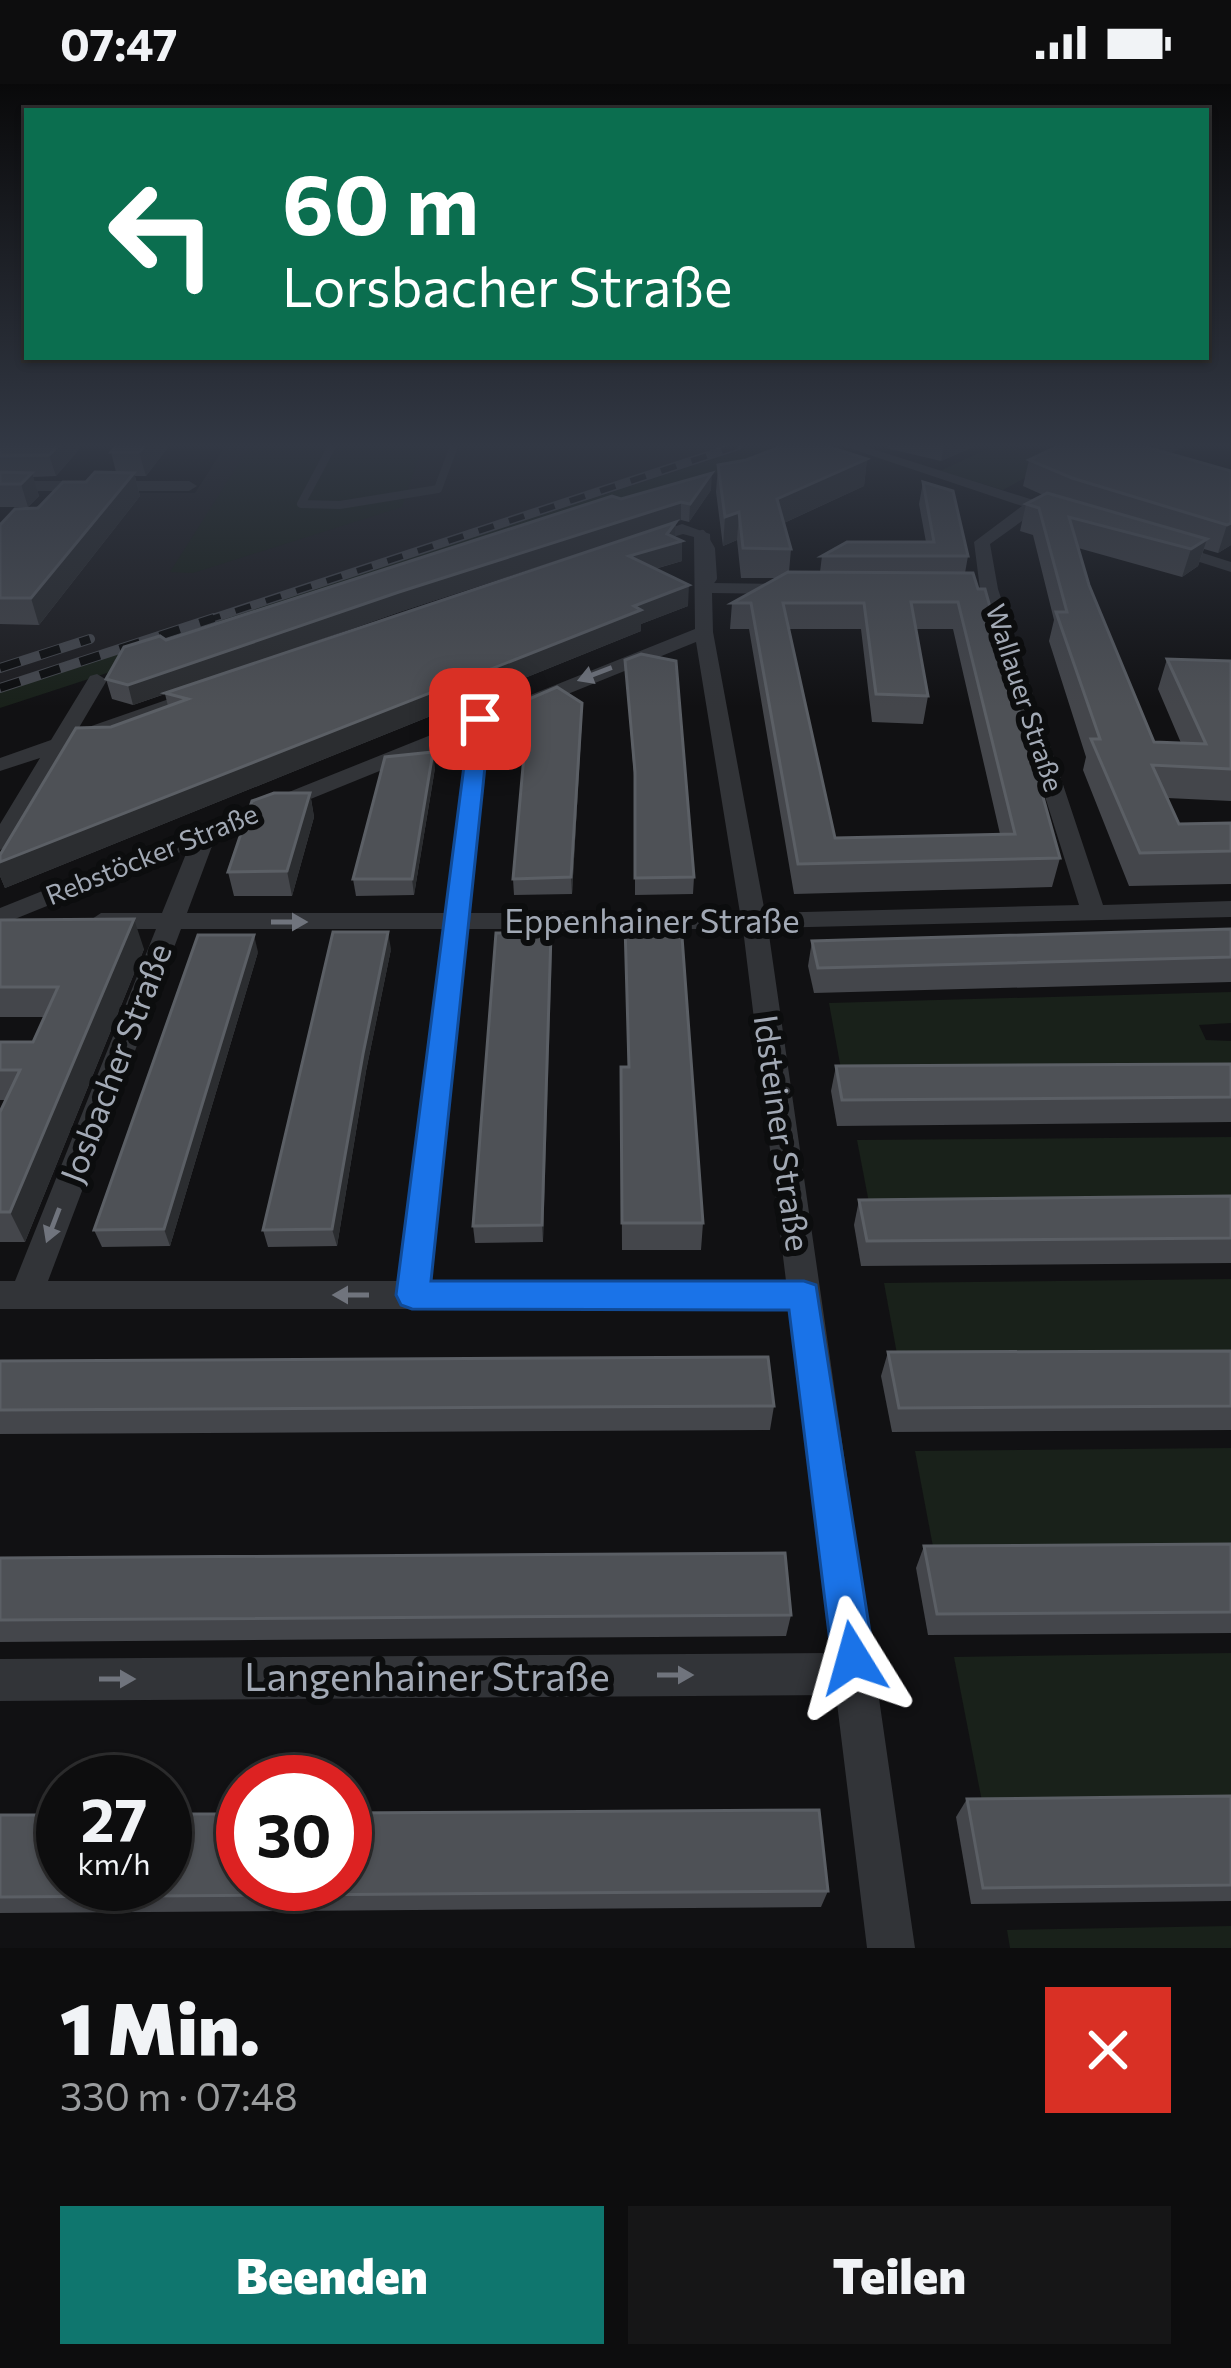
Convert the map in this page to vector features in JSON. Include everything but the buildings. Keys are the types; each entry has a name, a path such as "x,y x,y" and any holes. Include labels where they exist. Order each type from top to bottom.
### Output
{"street":[{"name":"Idsteiner Straße","path":"622,548 669,533"},
{"name":"Idsteiner Straße","path":"698,533 702,534 704,632 754,921 892,1948"},
{"name":"Wallauer Straße","path":"995,533 982,542 989,590 1094,914"},
{"path":"1157,544 1231,567"},
{"path":"705,588 823,589"},
{"path":"965,589 989,590"},
{"name":"Rebstöcker Straße","path":"0,920 480,719 704,632"},
{"path":"0,843 97,680"},
{"path":"0,766 225,686"},
{"path":"412,1295 480,719"},
{"name":"Josbacher Straße","path":"13,1295 206,832"},
{"name":"Eppenhainer Straße","path":"0,920 754,921 1231,909"},
{"path":"13,1295 804,1295"},
{"name":"Langenhainer Straße","path":"0,1680 855,1674"}],"shaded area":[{"path":"0,533 487,533 0,692"},
{"path":"195,533 320,533 193,573 170,572"},
{"path":"487,533 536,533 0,708 0,692"},
{"path":"1231,992 1231,1023 1199,1025 1206,1040 1231,1041 1231,1089 845,1091 829,1003"},
{"path":"1231,1137 1231,1221 873,1224 857,1140"},
{"path":"1231,1279 1231,1375 901,1376 884,1283"},
{"path":"1231,1448 1231,1568 937,1568 915,1451"},
{"path":"1231,1653 1231,1814 985,1817 954,1657"},
{"path":"1231,1926 1231,1948 1010,1948 1007,1930"}],"railway":[{"path":"205,621 473,533"},
{"path":"0,688 214,618"},
{"path":"0,668 90,639"}],"route":[{"path":"480,719 412,1295 804,1295 853,1658"}]}
